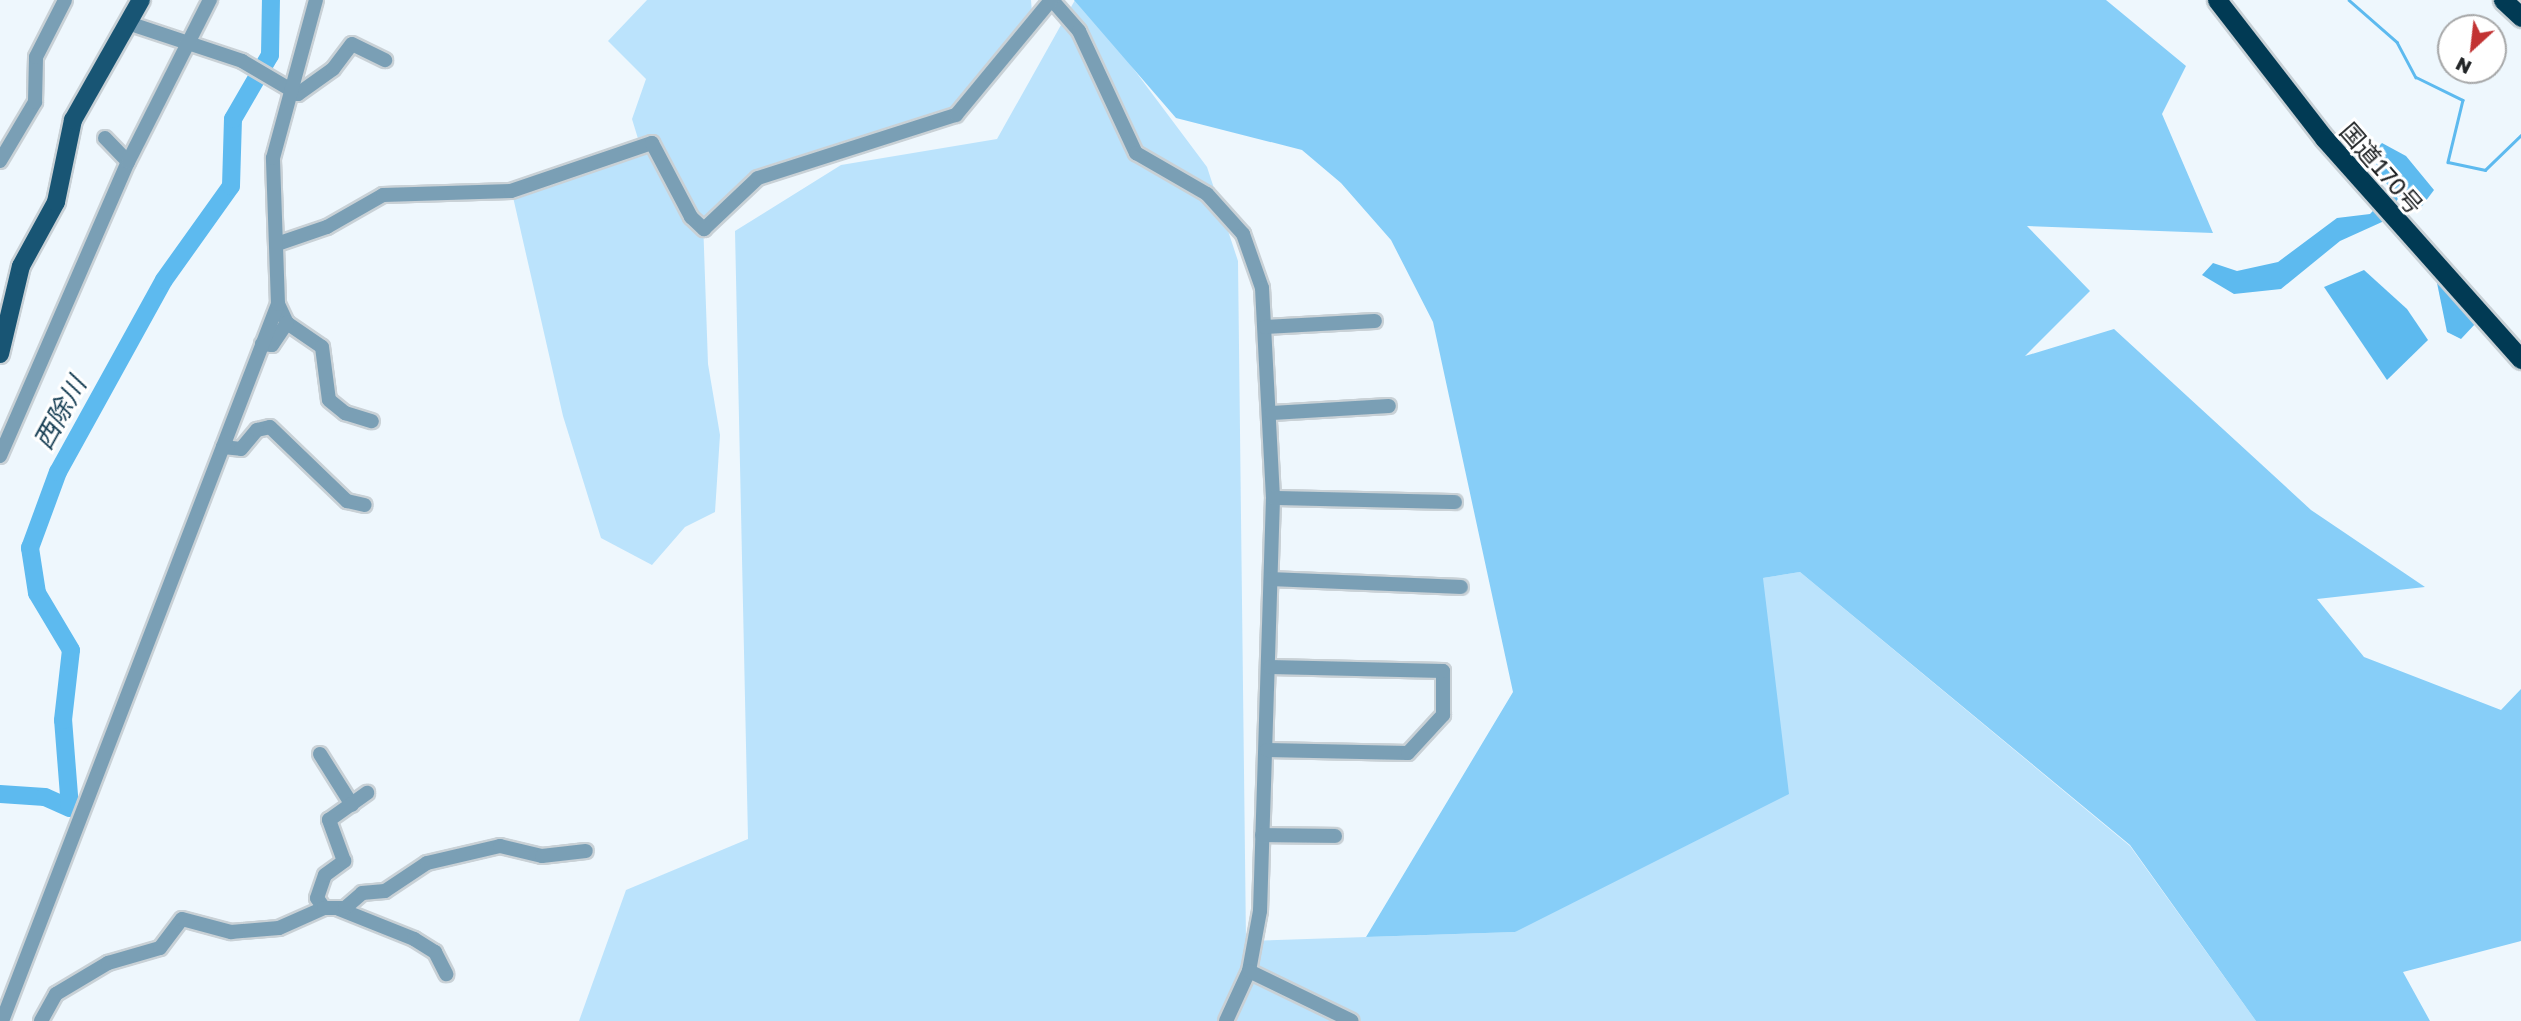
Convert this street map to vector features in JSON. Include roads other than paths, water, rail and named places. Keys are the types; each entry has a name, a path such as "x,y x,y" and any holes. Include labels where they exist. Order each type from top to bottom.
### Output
{"highway":[{"name":"国道170号","path":"2217,0 2375,198 2521,359"},
{"path":"2503,0 2521,17"}],"main road":[{"path":"0,354 21,267 55,202 73,120 131,24 141,0"}],"street":[{"path":"0,161 35,102 36,57 65,0"},
{"path":"0,456 128,162 210,0"},
{"path":"2,1021 278,304 273,158 316,0"},
{"path":"277,244 327,227 383,195 511,191 652,143 691,217 705,229 758,178 956,115 1051,0 1079,32 1136,153 1207,194 1243,234 1256,262 1265,327 1272,413 1267,750 1260,911 1249,971 1226,1021"},
{"path":"131,24 263,70 298,94 319,80 352,44 386,60"},
{"path":"105,138 128,162"},
{"path":"278,304 287,323 322,347 326,391 336,408 372,421"},
{"path":"1265,327 1375,321"},
{"path":"262,344 272,345 287,323"},
{"path":"1272,413 1389,406"},
{"path":"223,447 236,451 257,430 270,428 347,501 365,505"},
{"path":"1272,498 1455,502"},
{"path":"1271,579 1461,587"},
{"path":"1267,750 1408,753 1443,716 1443,671 1270,667"},
{"path":"320,754 352,805"},
{"path":"367,793 329,821 344,861 325,875 317,898 331,908 414,939 435,952 446,974"},
{"path":"1262,835 1335,836"},
{"path":"41,1021 56,994 108,963 160,948 182,919 252,931 292,925 362,893 385,891 427,863 500,846 542,856 586,851"},
{"path":"1249,971 1352,1021"}],"waterway":[{"name":"西除川","path":"0,794 45,797 70,808 63,720 71,650 37,593 30,548 58,472 164,280 231,186 233,119 270,55 271,0"},
{"path":"2349,0 2397,42 2416,77 2463,100 2448,162 2485,170 2521,135"}]}
